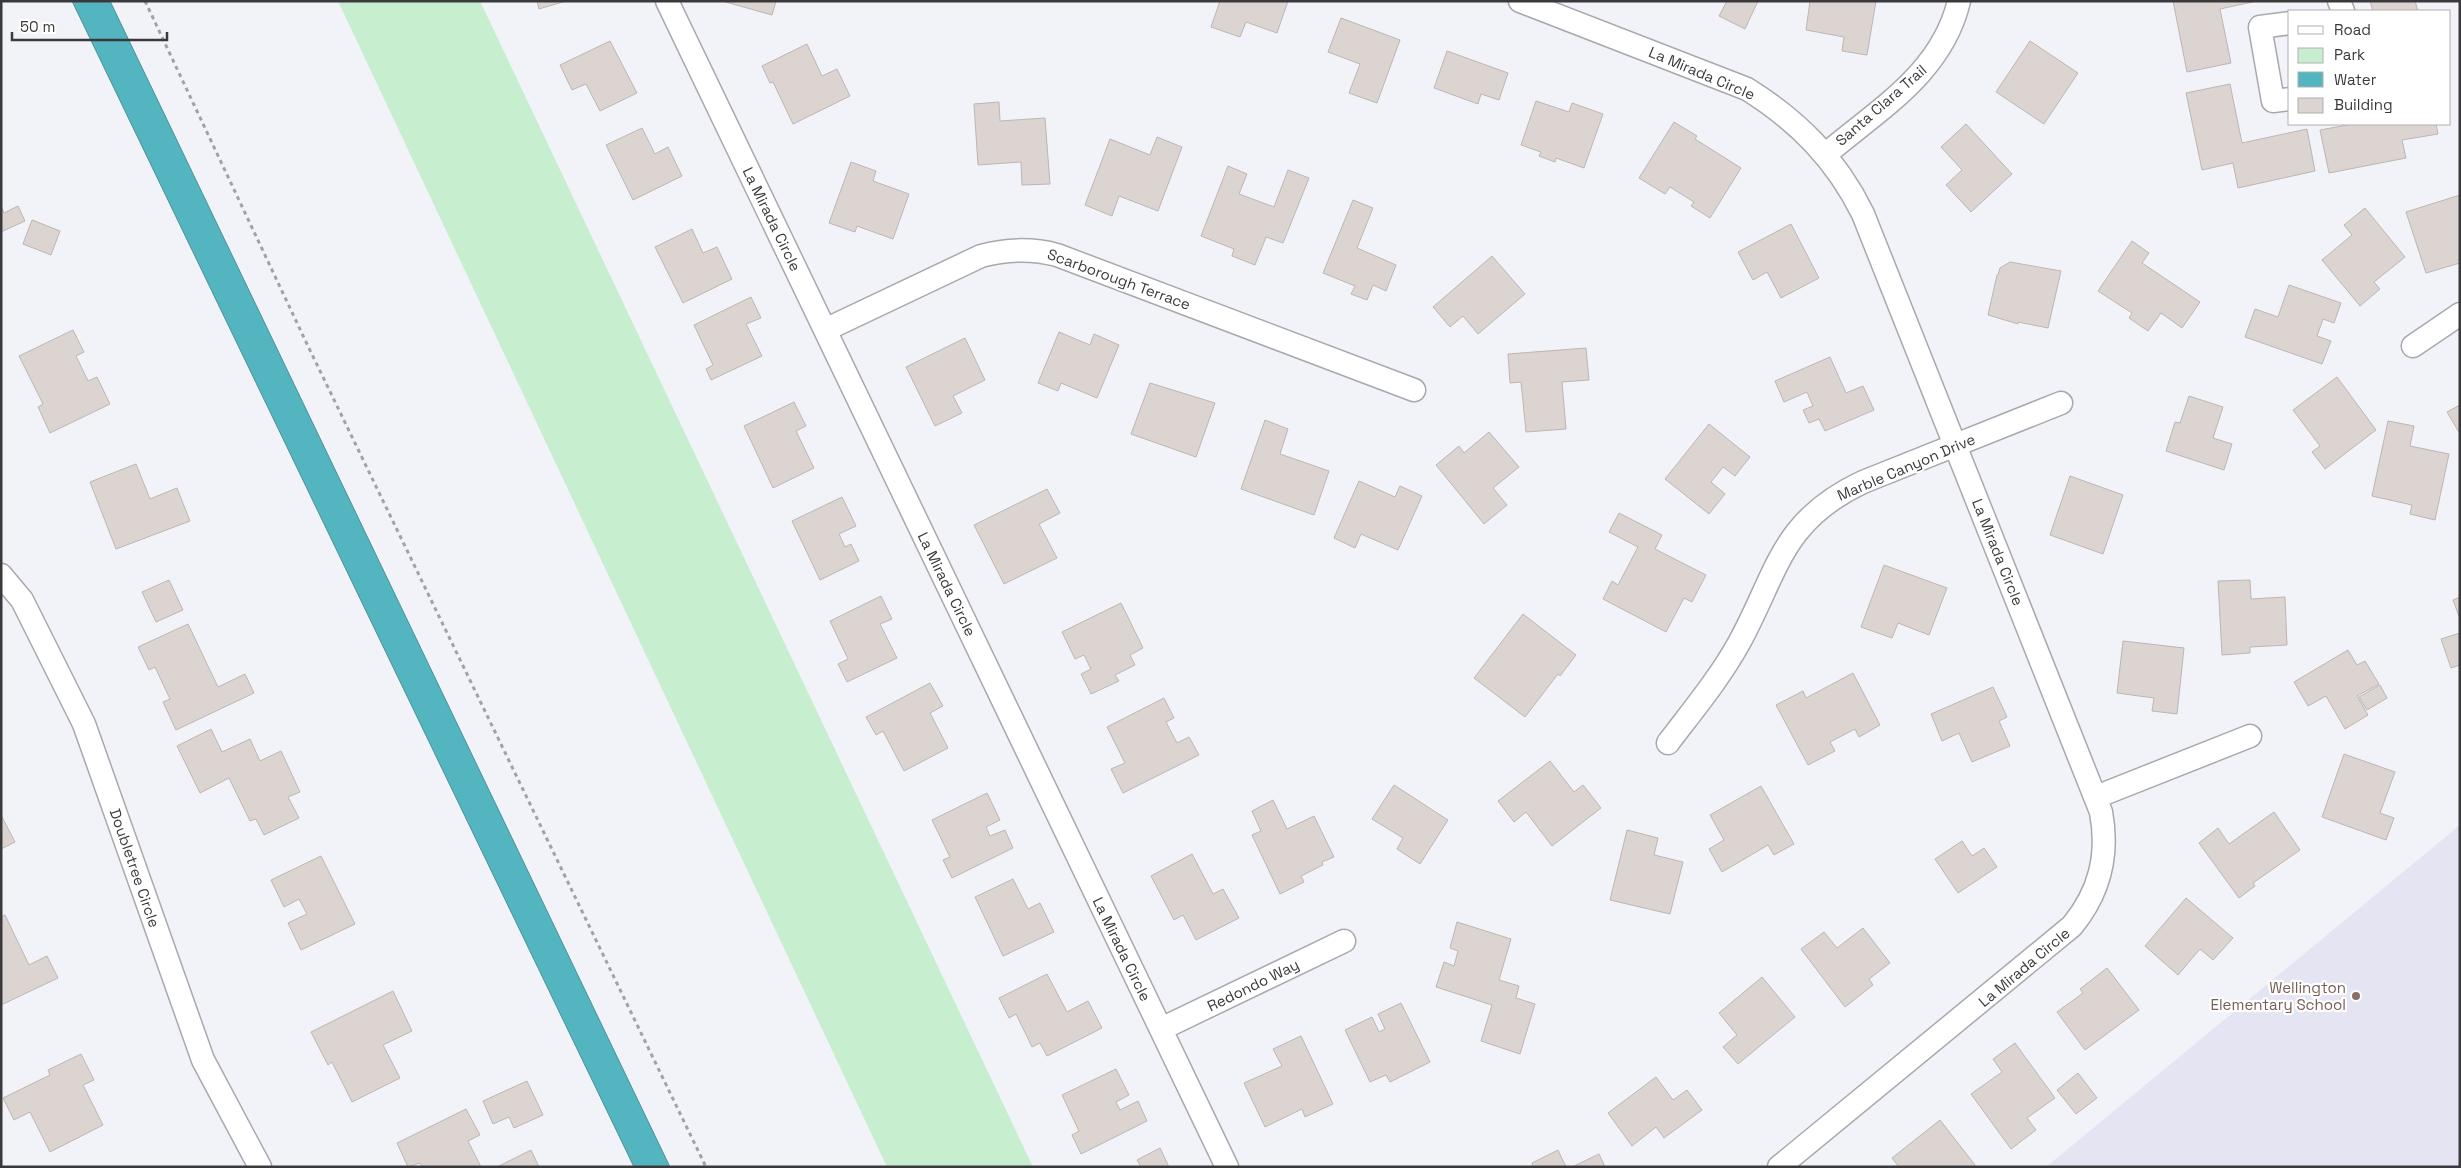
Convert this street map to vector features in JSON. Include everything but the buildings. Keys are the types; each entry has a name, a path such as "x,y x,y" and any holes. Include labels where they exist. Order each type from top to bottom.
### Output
{"street":[{"name":"La Mirada Circle","path":"667,1 1227,1167"},
{"name":"La Mirada Circle","path":"1520,1 1747,89 1777,108 1804,131 1837,168 1863,214 2096,797 2104,828 2104,858 2096,888 2082,915 2072,926 1779,1167"},
{"name":"Santa Clara Trail","path":"1826,154 1922,73 1946,39 1959,1"},
{"path":"2288,23 2260,27 2273,101 2288,99"},
{"name":"Scarborough Terrace","path":"825,330 982,256 996,252 1027,250 1057,255 1414,390"},
{"path":"2413,346 2460,314"},
{"name":"Marble Canyon Drive","path":"1668,743 1714,684 1739,642 1783,550 1805,522 1818,510 1847,490 2061,403"},
{"name":"Doubletree Circle","path":"1,575 22,600 84,724 203,1060 260,1167"},
{"path":"2096,797 2250,736"},
{"name":"Redondo Way","path":"1161,1029 1344,941"}],"path":[{"path":"145,1 306,342 706,1167"}],"shaded area":[{"name":"Wellington Elementary School","path":"2460,825 2460,1167 2046,1167"}],"green space":[{"path":"338,1 480,1 1033,1167 887,1167"}],"water":[{"path":"72,1 110,1 670,1167 634,1167"}],"place":[{"name":"Wellington Elementary School","path":"2356,996"}]}
